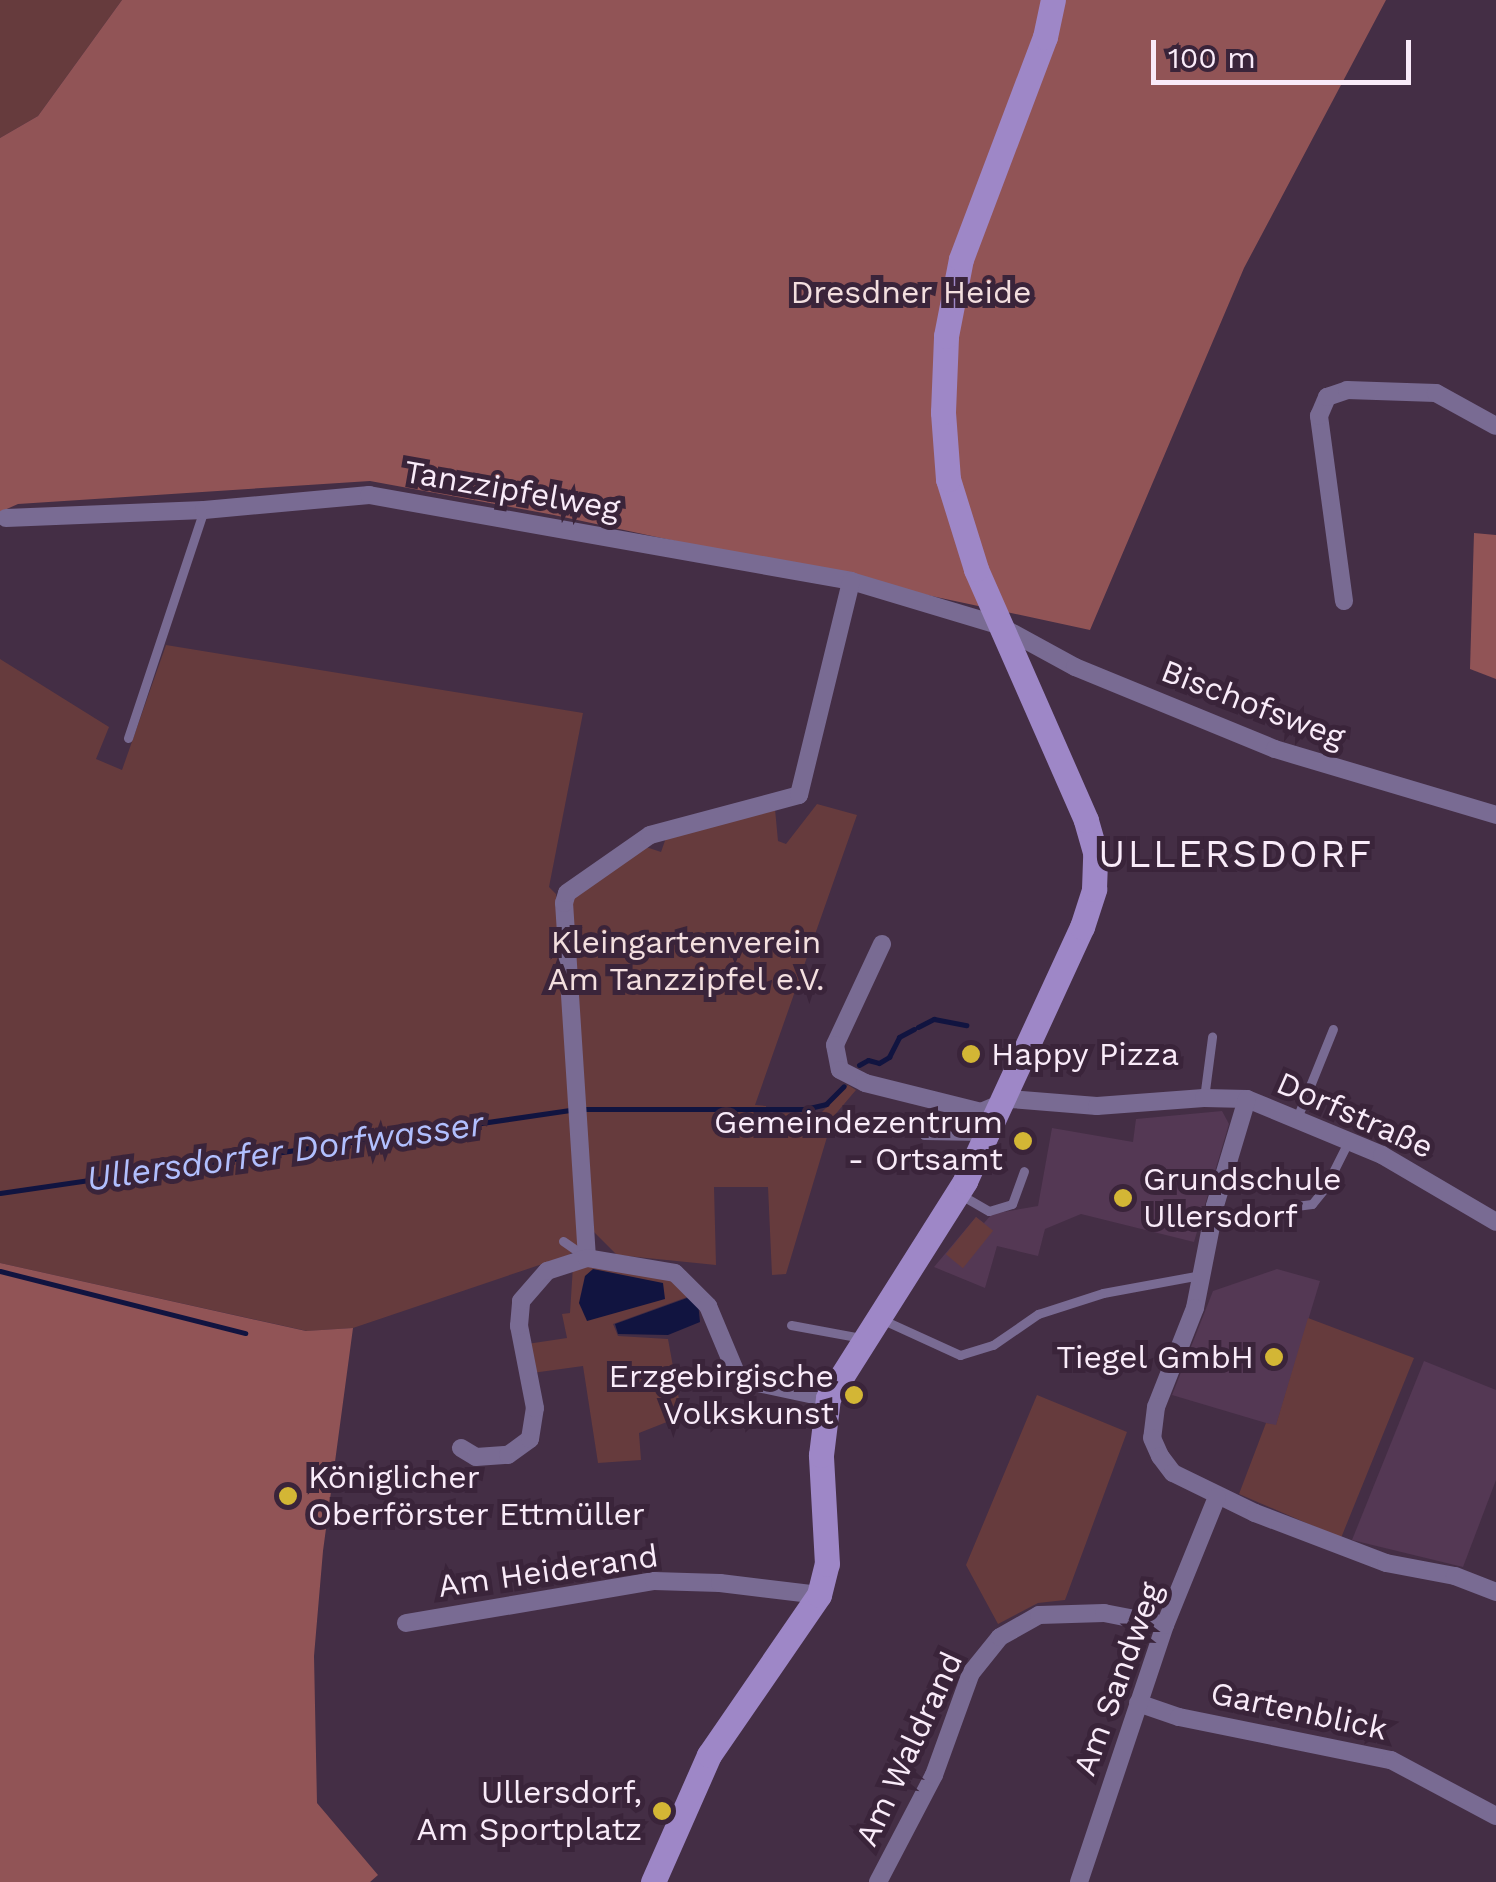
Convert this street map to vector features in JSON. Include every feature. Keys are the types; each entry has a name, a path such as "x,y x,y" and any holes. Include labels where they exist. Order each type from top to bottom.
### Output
{"main road":[{"path":"653,1882 710,1755 819,1595 828,1564 821,1454 828,1398 958,1194 1082,926 1094,889 1095,852 1068,778 998,625 948,479 943,412 946,336 960,259 1045,37 1053,0"}],"street":[{"path":"1344,601 1319,416 1327,397 1347,390 1436,393 1496,426"},
{"name":"Tanzzipfelweg","path":"6,518 204,510 369,494 851,582 998,625"},
{"path":"587,1258 564,903 567,893 650,835 799,795 851,582"},
{"name":"Bischofsweg","path":"998,625 1075,667 1275,749 1496,815"},
{"name":"Dorfstraße","path":"882,944 835,1044 840,1070 865,1083 971,1111 991,1110 1020,1099 1116,1106 1204,1098 1247,1100 1349,1140 1450,1191 1496,1222"},
{"path":"1247,1100 1215,1206 1196,1308 1156,1408 1152,1438 1173,1473 1217,1497 1386,1563 1454,1576 1496,1592"},
{"path":"461,1448 476,1457 508,1455 530,1439 535,1408 519,1326 522,1301 547,1271 587,1258 675,1273 708,1306 727,1362 736,1373 748,1381 828,1398"},
{"name":"Am Sandweg","path":"1079,1882 1165,1624 1217,1497"},
{"name":"Am Heiderand","path":"406,1623 654,1582 720,1583 819,1595"},
{"name":"Am Waldrand","path":"878,1882 934,1775 972,1673 1000,1637 1039,1615 1104,1613 1165,1624"},
{"name":"Gartenblick","path":"1138,1703 1179,1718 1392,1760 1496,1816"}],"lane":[{"path":"128,738 204,510"},
{"path":"1297,1118 1333,1028"},
{"path":"1204,1098 1212,1037"},
{"path":"924,1135 987,1136"},
{"path":"1296,1206 1312,1204 1325,1188 1349,1140"},
{"path":"958,1194 988,1211 1012,1204 1024,1171"},
{"path":"563,1241 587,1258"},
{"path":"791,1325 870,1328 960,1355 993,1345 1025,1322 1054,1308 1103,1292 1203,1275"}],"shaded area":[{"name":"Grundschule Ullersdorf","path":"1222,1111 1229,1124 1194,1242 1081,1214 1045,1229 1038,1256 997,1246 985,1288 934,1267 976,1217 984,1223 992,1214 1038,1206 1052,1128 1133,1142 1136,1119"},
{"path":"593,1269 663,1283 665,1299 587,1321 579,1303 585,1276"},
{"path":"1277,1269 1320,1281 1276,1426 1172,1395 1213,1291"},
{"path":"687,1298 698,1303 700,1322 668,1335 618,1334 615,1324"},
{"path":"1424,1361 1496,1390 1496,1480 1463,1567 1352,1540"}],"green space":[{"path":"0,0 122,0 38,116 0,138"},
{"name":"Dresdner Heide","path":"122,0 1386,0 1244,268 1090,630 554,515 370,481 18,504 0,512 0,138 38,116"},
{"path":"1474,533 1496,535 1496,679 1470,669"},
{"path":"166,645 583,713 549,887 556,894 579,1245 569,1255 353,1328 307,1331 0,1263 0,659 109,727 96,759 122,770"},
{"name":"Kleingartenverein Am Tanzzipfel e.V.","path":"817,804 857,815 755,1105 766,1106 767,1114 822,1112 848,1085 856,1090 833,1117 786,1274 772,1275 768,1187 714,1187 716,1265 617,1255 594,1232 571,904 576,894 646,847 661,852 667,835 775,809 778,841 786,844"},
{"path":"976,1217 993,1231 963,1268 946,1254"},
{"path":"0,1263 306,1331 353,1328 323,1551 314,1656 317,1803 378,1875 370,1882 0,1882"},
{"path":"573,1266 670,1279 690,1296 613,1324 618,1336 668,1339 682,1416 639,1433 641,1460 598,1463 583,1366 532,1373 527,1344 567,1338 562,1314 570,1313"},
{"path":"1308,1318 1414,1358 1341,1538 1239,1494 1266,1423 1276,1425"},
{"path":"1037,1395 1127,1432 1065,1600 1038,1603 998,1624 966,1565"}],"waterway":[{"name":"Ullersdorfer Dorfwasser","path":"918,1027 934,1019 966,1025"},
{"name":"Ullersdorfer Dorfwasser","path":"859,1065 868,1060 879,1063 889,1057 899,1037 914,1029"},
{"name":"Ullersdorfer Dorfwasser","path":"585,1109 805,1109 826,1104 844,1086"},
{"name":"Ullersdorfer Dorfwasser","path":"0,1193 570,1110"},
{"path":"0,1271 245,1333"}],"place":[{"name":"Happy Pizza","path":"971,1054"},
{"name":"Gemeindezentrum - Ortsamt","path":"1023,1141"},
{"name":"Grundschule Ullersdorf","path":"1123,1198"},
{"name":"Tiegel GmbH","path":"1274,1357"},
{"name":"Erzgebirgische Volkskunst","path":"854,1395"},
{"name":"Königlicher Oberförster Ettmüller","path":"288,1496"},
{"name":"Ullersdorf, Am Sportplatz","path":"662,1811"}],"district":[{"name":"ULLERSDORF","path":"1236,855"}]}
